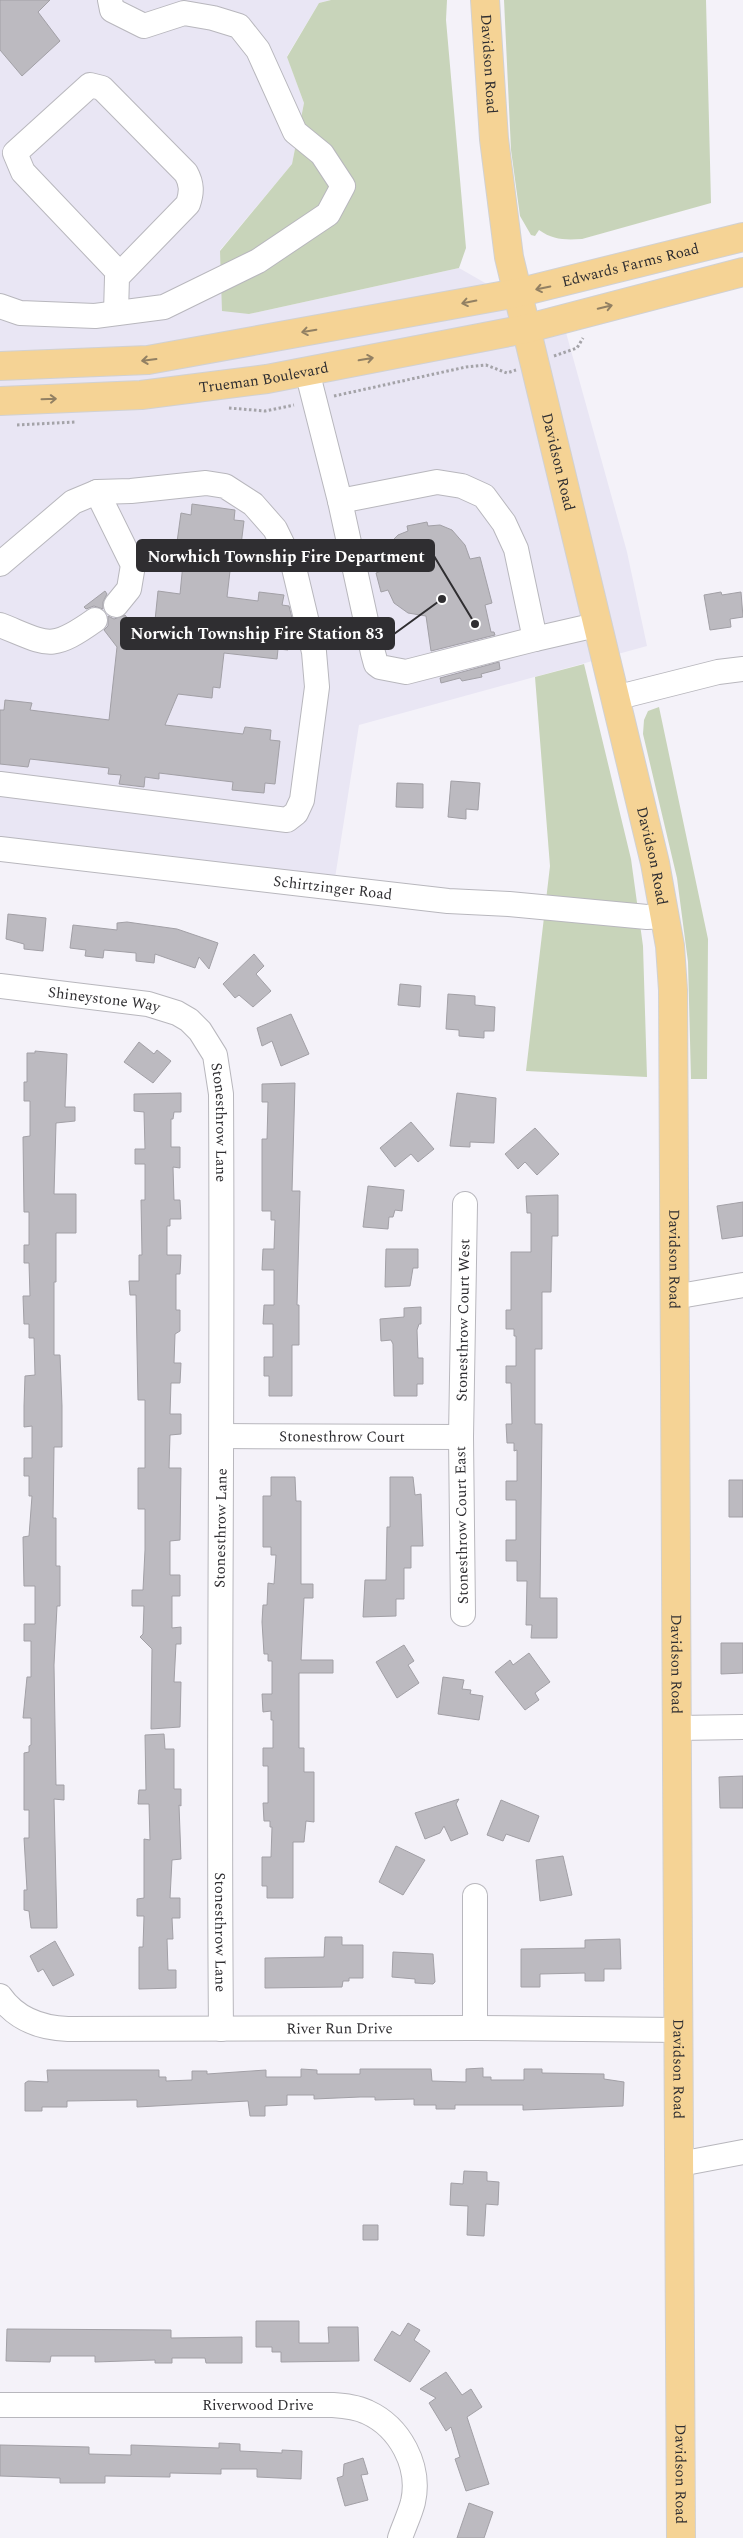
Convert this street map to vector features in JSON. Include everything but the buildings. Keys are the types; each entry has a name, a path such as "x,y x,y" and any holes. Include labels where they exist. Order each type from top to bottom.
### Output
{"main road":[{"name":"Davidson Road","path":"485,0 488,70 499,193 508,250 525,329 655,863 670,946 673,990 681,2538"},
{"name":"Edwards Farms Road","path":"517,293 743,236"},
{"path":"525,329 743,272"},
{"path":"0,366 148,360 517,293"},
{"name":"Trueman Boulevard","path":"0,401 141,395 267,379 525,329"}],"street":[{"path":"0,306 20,313 94,316 164,307 258,261 328,214 343,186 322,154 295,132 258,50 239,26 184,7 144,26 112,10 110,0"},
{"path":"116,313 117,277 120,274 188,204 191,193 190,181 186,173 102,88 90,85 15,154 23,172 120,274"},
{"path":"307,371 340,501 373,653 376,664 380,668 406,672 596,625"},
{"path":"340,501 436,482 462,486 484,496 504,523 516,548 535,639"},
{"path":"0,564 73,502 97,492 132,491 199,484 225,486 253,504 275,529 294,568 314,652 317,687 302,800 296,813 287,820 0,784"},
{"path":"97,492 133,566 129,588 116,605"},
{"path":"0,625 34,640 51,642 65,640 95,620"},
{"path":"615,698 718,672 743,669"},
{"name":"Schirtzinger Road","path":"0,849 448,901 509,904 647,917 665,916"},
{"name":"Shineystone Way","path":"0,986 164,1008 189,1020 200,1031"},
{"name":"Stonesthrow Lane","path":"200,1031 215,1055 221,1094 223,1436 220,1566 221,2029"},
{"name":"Stonesthrow Court West","path":"461,1436 465,1204"},
{"path":"674,1297 743,1286"},
{"name":"Stonesthrow Court","path":"223,1436 461,1436"},
{"name":"Stonesthrow Court East","path":"461,1436 463,1614"},
{"path":"678,1728 743,1727"},
{"path":"475,1896 475,2028"},
{"name":"River Run Drive","path":"2,2004 32,2022 47,2028 679,2030"},
{"path":"680,2164 743,2152"},
{"name":"Riverwood Drive","path":"0,2405 334,2405 365,2410 380,2418 402,2441 413,2472 413,2501 400,2538"}],"shaded area":[{"path":"0,0 331,0 319,3 287,56 304,103 292,164 220,250 249,314 459,268 565,329 627,552 647,646 359,725 335,878 0,839"}],"green space":[{"path":"331,0 447,0 446,20 466,248 459,268 249,314 222,311 220,251 292,164 304,103 287,57 319,3"},
{"path":"504,0 706,0 711,203 582,239 559,239 539,230 535,236 531,235 520,216 511,150"},
{"path":"584,664 631,859 643,946 647,1077 526,1071 550,866 535,677"},
{"path":"659,707 708,939 707,1079 691,1079 688,962 677,878 643,734 644,720 648,711"}],"place":[{"name":"Norwich Township Fire Station 83","path":"442,599"},
{"name":"Norwhich Township Fire Department","path":"475,624"}]}
